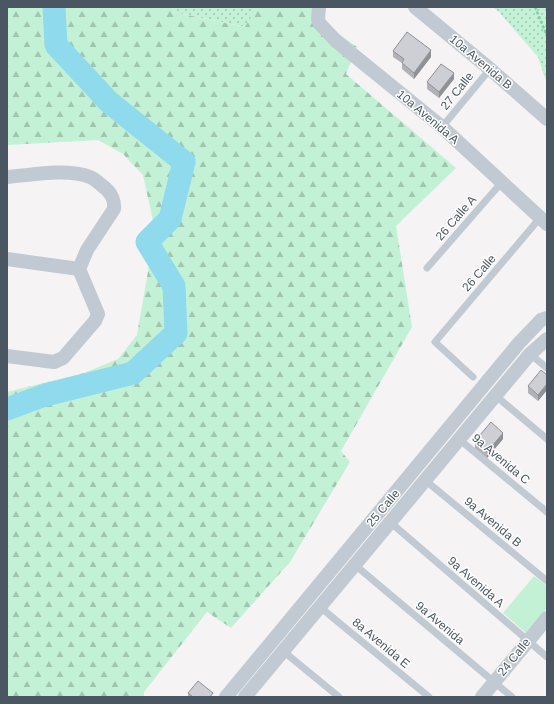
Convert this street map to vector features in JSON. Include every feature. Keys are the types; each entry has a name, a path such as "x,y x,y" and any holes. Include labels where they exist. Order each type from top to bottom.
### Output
{"street":[{"name":"10a Avenida A","path":"319,7 318,19 320,24 336,41 442,127 543,221"},
{"name":"10a Avenida B","path":"414,7 490,69 547,119"},
{"path":"7,177 63,172 88,176 95,179 108,190 113,200 114,209 87,250 79,269 98,314 95,321 63,358 58,361 54,362 7,356"},
{"path":"7,259 79,269"},
{"name":"25 Calle","path":"226,697 519,344 545,317"},
{"name":"25 Calle","path":"250,695 283,651 530,354 547,339"},
{"path":"472,402 483,411"},
{"name":"24 Calle","path":"482,697 547,618"}],"lane":[{"name":"27 Calle","path":"442,127 490,69"},
{"name":"26 Calle A","path":"427,268 502,182"},
{"name":"26 Calle","path":"473,377 436,343 436,340 534,225 543,221"},
{"path":"530,354 547,368"},
{"path":"496,396 547,439"},
{"name":"9a Avenida C","path":"460,440 547,512"},
{"name":"9a Avenida B","path":"425,480 547,581"},
{"name":"9a Avenida A","path":"390,522 547,657"},
{"name":"9a Avenida","path":"355,565 512,697"},
{"name":"8a Avenida E","path":"320,607 429,697"},
{"path":"283,651 340,697"}],"path":[{"path":"535,7 547,36"}],"green space":[{"path":"7,7 173,7 173,12 245,27 257,7 324,7 317,18 357,47 346,74 456,168 396,226 412,327 341,451 350,462 290,562 231,628 207,612 144,692 144,697 7,697 7,392 84,373 118,359 137,335 151,254 153,221 143,175 123,154 98,140 7,145"},
{"path":"173,7 257,7 246,27 173,12"},
{"path":"493,7 547,7 547,84 538,57"},
{"path":"534,576 547,586 547,608 526,633 503,613"}],"building":[{"path":"407,32 431,50 414,73 402,63 404,59 393,51"},
{"path":"441,64 454,73 439,92 427,82"},
{"path":"541,370 547,375 547,384 538,395 528,386"},
{"path":"491,422 503,433 487,452 475,441"},
{"path":"198,681 213,693 210,697 193,697 188,693"}],"waterway":[{"path":"7,409 45,395 133,373 176,333 174,286 147,242 170,219 184,162 109,102 56,45 54,7"}]}
